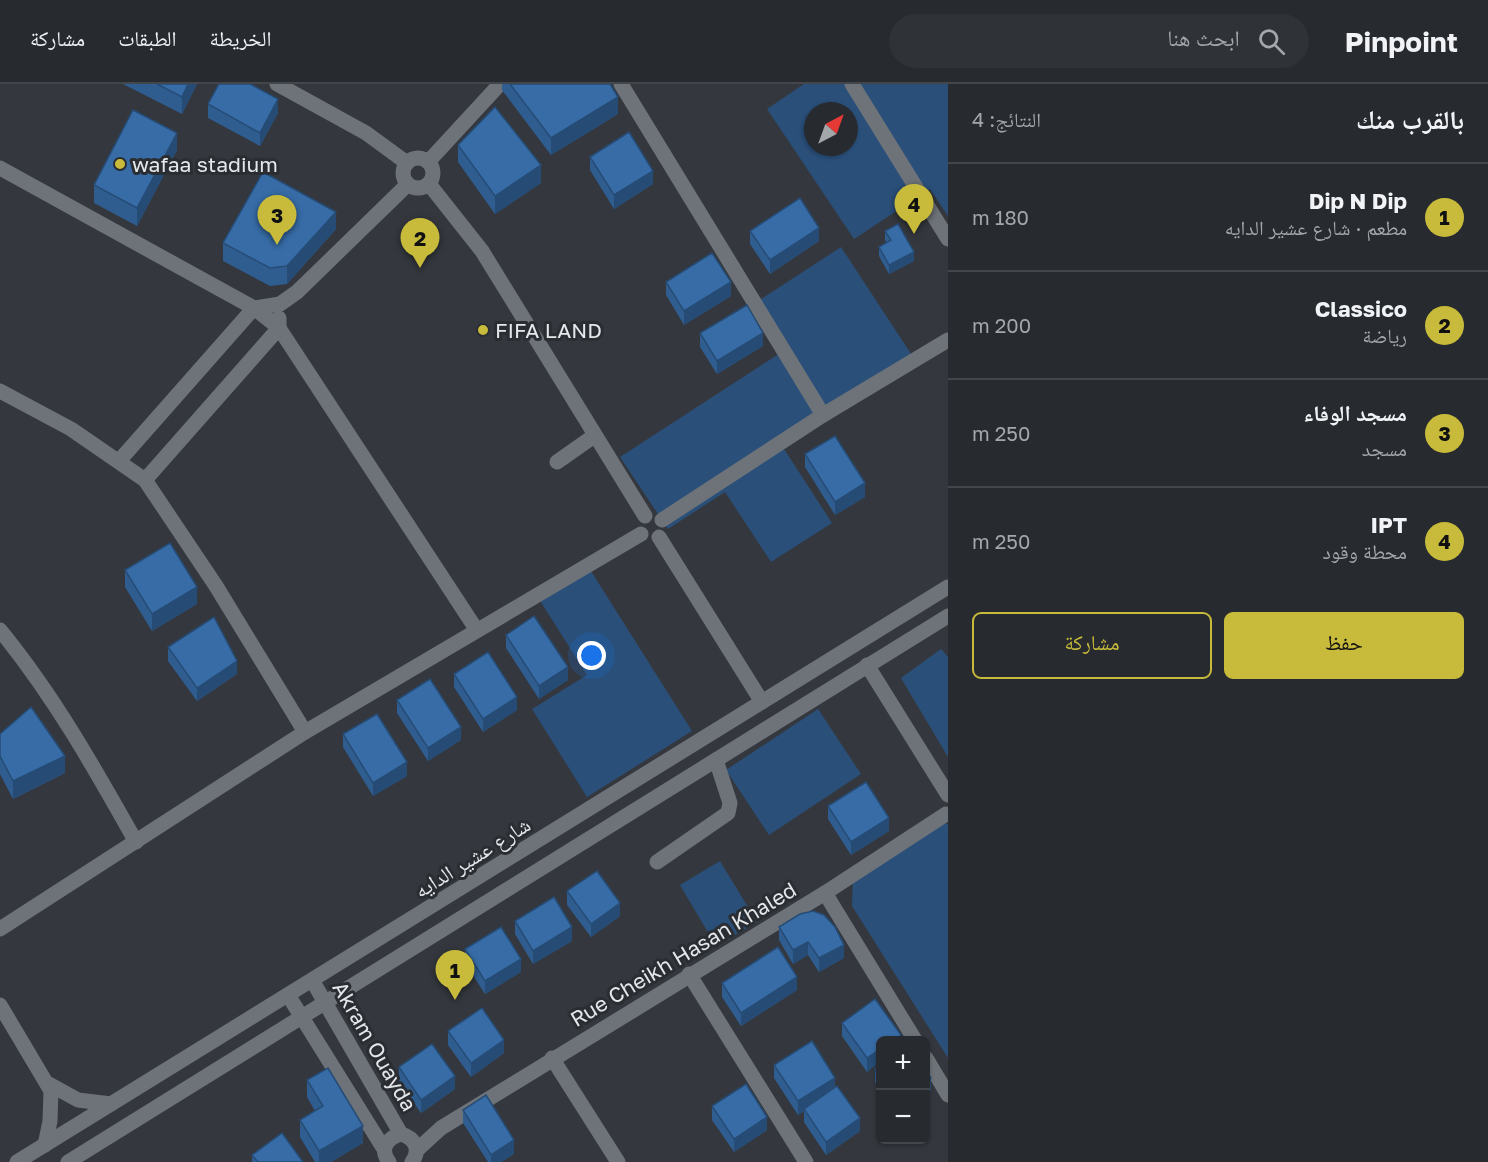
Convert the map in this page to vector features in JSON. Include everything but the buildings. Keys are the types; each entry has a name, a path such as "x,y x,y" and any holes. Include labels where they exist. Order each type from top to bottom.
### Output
{"street":[{"path":"277,84 366,133 406,163"},
{"path":"428,162 500,84"},
{"path":"621,84 823,415"},
{"path":"852,84 948,239"},
{"path":"413,159 428,162 433,169 429,184 422,188 407,185 403,170 406,163 413,159"},
{"path":"0,168 254,308 279,327 476,629"},
{"path":"429,184 482,251 645,516"},
{"path":"119,461 254,308 279,304 297,292 407,185"},
{"path":"145,480 279,327 279,304"},
{"path":"662,520 823,415 948,340"},
{"path":"0,392 70,429 145,480 216,586 305,732"},
{"path":"557,462 594,436"},
{"path":"658,515 662,520 664,530 659,537 653,540 642,534 639,524 645,516 658,515"},
{"path":"0,929 305,732 476,629 642,534"},
{"path":"659,537 762,702"},
{"name":"شارع عشير الدايه","path":"17,1162 948,587"},
{"path":"68,1162 948,616"},
{"path":"0,630 42,684 98,773 136,842"},
{"path":"867,665 947,806"},
{"path":"657,862 728,813 730,803 716,760"},
{"name":"Rue Cheikh Hasan Khaled","path":"416,1157 441,1128 689,974 825,893 947,806"},
{"path":"825,893 912,1036"},
{"path":"689,974 806,1162"},
{"name":"Akram Ouayda","path":"312,980 404,1134 412,1139 416,1157"},
{"path":"288,995 382,1156"},
{"path":"0,1005 49,1084 51,1109 45,1145"},
{"path":"552,1058 618,1162"},
{"path":"930,1065 948,1095"},
{"path":"49,1084 78,1100 111,1104"},
{"name":"Rue Cheikh Hasan Khaled","path":"404,1134 441,1128"},
{"path":"382,1156 388,1140 404,1134"}],"shaded area":[{"path":"804,84 948,84 948,216 930,189 854,239 767,109"},
{"path":"841,247 917,363 784,449 832,523 771,562 725,492 668,529 620,457 788,348 758,301"},
{"path":"589,568 692,731 587,797 532,709 587,675 539,599"},
{"path":"941,649 948,657 948,757 901,678"},
{"path":"818,709 861,774 769,835 726,770"},
{"path":"933,821 948,824 948,1058 852,906 853,876"},
{"path":"720,861 757,922 716,946 680,885"}],"place":[{"name":"wafaa stadium","path":"120,164"},
{"name":"IPT","path":"914,234"},
{"name":"مسجد الوفاء","path":"277,245"},
{"name":"Classico","path":"420,268"},
{"name":"FIFA LAND","path":"483,330"},
{"name":"Dip N Dip","path":"455,1000"}]}
